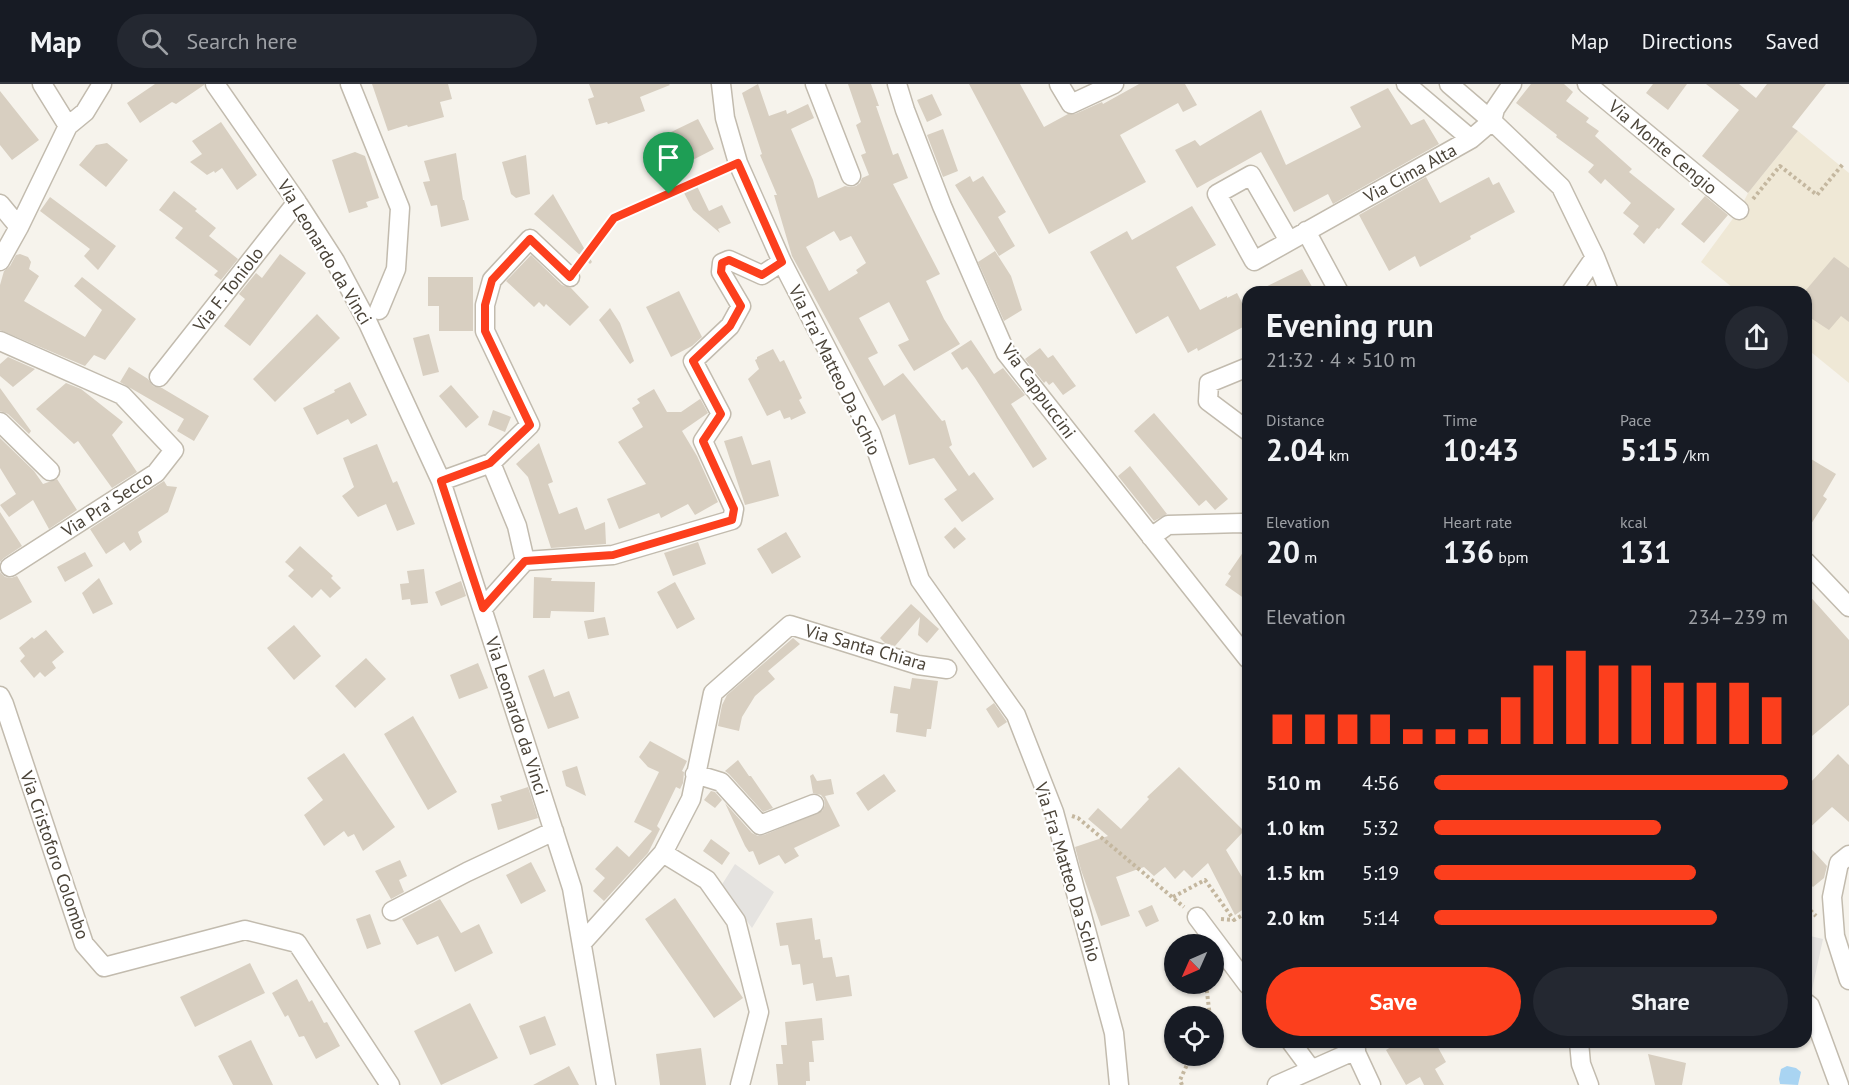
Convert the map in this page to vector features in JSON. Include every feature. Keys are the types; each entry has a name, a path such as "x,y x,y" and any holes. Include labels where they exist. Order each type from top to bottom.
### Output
{"street":[{"path":"42,84 68,126"},
{"path":"0,261 68,126 85,112 102,84"},
{"name":"Via Leonardo da Vinci","path":"215,84 297,201 335,261 368,324 441,481 572,888 606,1085"},
{"path":"350,84 400,208 396,269 379,310"},
{"name":"Via Fra' Matteo Da Schio","path":"721,84 724,118 738,163 782,262 871,434 920,579 1016,715 1054,812 1114,1033 1119,1085"},
{"path":"815,84 851,176"},
{"name":"Via Cappuccini","path":"897,84 942,206 1006,353 1242,651"},
{"path":"1059,84 1071,104 1114,84"},
{"path":"1406,84 1471,138"},
{"path":"1449,84 1492,121 1561,187 1596,256 1607,286"},
{"name":"Via Cima Alta","path":"1289,241 1251,175 1216,194 1254,261 1471,138 1492,121 1495,109 1512,84"},
{"name":"Via Monte Cengio","path":"1587,84 1744,208"},
{"name":"Via F. Toniolo","path":"159,376 297,201"},
{"path":"0,204 19,227"},
{"path":"1306,231 1336,286"},
{"path":"441,481 490,463 530,425 485,331 485,305 492,280 530,239 570,277"},
{"path":"1575,286 1596,256"},
{"path":"483,608 525,561 613,555 732,520 734,509 703,441 721,414 693,361 730,326 741,306 721,272 722,263 729,260 762,275 782,262"},
{"name":"Via Pra' Secco","path":"0,341 122,395 174,450 156,473 10,567"},
{"path":"1242,369 1209,383 1208,401 1242,426"},
{"path":"0,422 50,471"},
{"path":"490,463 517,526 525,561"},
{"path":"1151,537 1168,525 1242,523"},
{"path":"1812,567 1846,597"},
{"name":"Via Santa Chiara","path":"582,943 663,853 691,799 713,693 790,625 918,665 947,669"},
{"name":"Via Cristoforo Colombo","path":"0,696 84,944 104,967 245,930 297,943 390,1085"},
{"path":"695,774 722,782 760,825 814,804"},
{"path":"392,911 554,831"},
{"path":"663,853 707,880 736,921 759,1012 740,1085"},
{"path":"1849,855 1839,864 1832,897 1835,936 1849,980"},
{"path":"1197,917 1242,977"},
{"path":"1812,1011 1839,1085"},
{"path":"1295,1048 1311,1069"},
{"path":"1277,1085 1350,1048"},
{"path":"1355,1048 1371,1085"},
{"path":"1580,1048 1581,1064 1589,1085"}],"path":[{"path":"570,277 614,218 738,163"},
{"path":"1744,208 1780,166 1817,195 1843,164"},
{"path":"1054,812 1078,818 1173,897 1205,880 1234,920 1242,915"},
{"path":"1182,1085 1180,1080 1186,1066"}],"shaded area":[{"path":"1798,131 1849,173 1849,383 1812,353 1812,286 1731,286 1701,262 1740,209 1748,193"},
{"path":"735,864 774,892 752,928 721,886"},
{"path":"1812,936 1823,939 1812,990"}],"water":[{"path":"1787,1066 1801,1072 1798,1085 1780,1084 1781,1069"}],"building":[{"path":"155,84 204,85 176,104 172,102 140,123 127,103"},
{"path":"372,84 448,84 452,99 440,102 444,117 388,131"},
{"path":"589,84 670,85 640,97 645,111 608,124 607,122 596,125 588,99 594,97"},
{"path":"758,84 769,116 786,110 787,114 808,104 814,118 791,129 813,180 818,198 845,186 856,186 862,178 869,175 861,155 866,153 856,125 861,122 848,84 871,84 893,155 898,153 908,178 893,184 940,274 926,281 944,319 960,344 914,371 898,345 909,340 889,302 859,318 878,353 868,358 884,386 903,373 942,421 945,420 952,445 949,447 969,476 974,472 994,499 962,522 944,499 957,490 934,458 909,465 895,414 882,421 792,256 774,195 777,195 760,155 762,154 742,93","holes":["834,231 840,241 851,236 866,263 856,270 858,273 829,291 806,247"]},
{"path":"969,84 1020,84 1044,127 1068,114 1075,114 1102,102 1103,104 1139,84 1185,84 1197,105 1183,112 1178,103 1120,135 1146,182 1049,234"},
{"path":"1531,84 1564,84 1573,92 1566,101 1589,118 1586,122 1599,131 1595,136 1632,169 1629,172 1675,209 1644,244 1633,234 1639,226 1623,213 1631,203 1605,179 1601,184 1588,172 1594,165 1516,103"},
{"path":"1653,84 1687,84 1668,110 1646,93"},
{"path":"1706,84 1739,84 1756,98 1767,84 1826,84 1792,127 1798,131 1748,193 1702,156 1739,110"},
{"path":"1388,88 1411,125 1424,119 1439,144 1333,204 1328,194 1294,212 1261,152 1197,188 1175,150 1195,140 1200,146 1261,110 1286,165 1361,127 1350,107"},
{"path":"0,91 39,140 12,160 0,145"},
{"path":"932,94 942,115 927,122 917,100"},
{"path":"698,119 714,149 683,165 667,134"},
{"path":"221,122 257,175 237,190 222,168 207,175 190,162 202,154 192,141"},
{"path":"943,129 958,171 943,177 927,135"},
{"path":"107,143 128,160 106,187 79,165 96,145"},
{"path":"355,152 365,156 379,198 366,202 368,207 349,213 332,160"},
{"path":"456,153 463,200 469,220 441,227 437,205 431,206 423,182 430,181 424,161"},
{"path":"526,155 530,194 516,198 511,194 502,162"},
{"path":"970,176 973,182 983,176 1006,212 998,217 1015,246 999,256 955,185"},
{"path":"1426,177 1440,203 1489,177 1493,185 1499,182 1515,212 1420,267 1415,256 1389,271 1359,215"},
{"path":"696,184 709,211 722,205 731,223 718,229 720,233 693,210 683,191"},
{"path":"174,191 216,228 209,236 238,259 221,280 214,275 218,271 175,238 183,228 159,210"},
{"path":"553,194 592,262 590,264 534,214"},
{"path":"1705,196 1728,215 1704,243 1681,224"},
{"path":"50,197 116,246 98,270 84,256 90,249 40,211"},
{"path":"1192,206 1216,245 1176,267 1200,310 1237,293 1242,303 1242,328 1198,351 1197,348 1188,353 1168,316 1136,334 1090,252 1127,231 1132,240"},
{"path":"995,251 1011,276 1022,310 1004,321 978,262"},
{"path":"280,254 306,273 250,346 224,326 245,299 239,294 256,273 262,278"},
{"path":"16,255 28,257 31,262 29,269 39,276 24,301 85,337 102,310 74,286 82,277 136,319 105,360 94,355 85,366 0,330 0,285 4,271"},
{"path":"531,255 562,285 571,288 589,307 570,326 546,304 544,307 539,302 534,307 506,281"},
{"path":"1834,257 1849,268 1849,322 1841,316 1829,330 1812,319 1812,286 1809,286"},
{"path":"1302,269 1312,286 1267,286"},
{"path":"428,277 473,277 473,331 439,331 439,306 428,306"},
{"path":"679,291 702,337 692,346 671,357 646,307"},
{"path":"610,308 620,323 634,361 630,364 599,320"},
{"path":"317,314 340,338 275,402 253,379"},
{"path":"429,334 439,372 423,376 413,338"},
{"path":"971,340 994,374 1003,368 1025,395 1011,404 1047,459 1033,468 975,378 967,367 962,370 951,353"},
{"path":"1040,348 1048,358 1053,355 1076,386 1063,395 1053,382 1049,385 1046,381 1044,383 1025,359"},
{"path":"773,349 780,362 784,360 802,398 799,400 806,413 791,420 790,417 784,419 780,410 767,416 748,379 759,369 755,360 757,357"},
{"path":"8,357 35,369 13,387 0,376 0,364"},
{"path":"129,367 148,379 153,386 162,388 209,416 194,441 177,431 184,419 120,382"},
{"path":"350,382 367,415 351,424 348,419 317,435 303,408"},
{"path":"66,383 81,389 123,422 112,435 137,472 112,488 78,441 74,444 36,409"},
{"path":"451,385 479,417 466,428 439,396"},
{"path":"0,388 31,431 29,434 8,414 0,411"},
{"path":"654,389 667,412 681,412 701,400 708,413 682,431 697,456 718,502 695,515 688,504 661,518 659,513 619,529 607,499 646,484 618,442 643,427 632,408 640,403 637,399"},
{"path":"493,410 511,417 505,432 488,425"},
{"path":"1154,413 1228,499 1215,510 1206,500 1199,506 1134,431"},
{"path":"742,436 752,465 770,460 779,496 745,505 724,441"},
{"path":"0,438 34,471 43,484 57,479 77,510 49,529 33,500 9,517 0,505 16,494 0,468"},
{"path":"539,443 553,482 548,484 559,514 577,507 585,530 605,522 606,544 551,548 528,477 516,464"},
{"path":"377,444 393,483 397,481 415,524 397,531 386,504 358,517 342,496 354,487 343,458"},
{"path":"1812,460 1836,474 1823,496 1827,499 1812,523"},
{"path":"1130,466 1167,514 1154,521 1118,476"},
{"path":"164,481 167,486 177,487 168,512 138,532 142,542 130,551 124,542 106,554 90,529"},
{"path":"0,512 22,546 0,562"},
{"path":"955,527 966,539 954,549 944,537"},
{"path":"786,532 801,557 772,574 757,549"},
{"path":"698,542 706,564 673,576 664,553"},
{"path":"300,546 333,576 331,578 341,588 330,598 321,589 312,598 288,576 294,570 285,562"},
{"path":"85,552 93,566 65,582 57,567"},
{"path":"1242,554 1242,597 1225,585 1231,576 1228,574"},
{"path":"424,569 428,603 411,605 410,599 402,600 400,584 409,583 407,571"},
{"path":"0,572 5,577 17,576 32,602 0,620"},
{"path":"534,577 552,578 551,581 595,582 594,612 551,611 550,618 533,618"},
{"path":"99,578 113,604 93,614 82,593"},
{"path":"461,581 466,596 441,606 435,592"},
{"path":"675,582 695,619 677,629 657,592"},
{"path":"1812,599 1849,640 1849,705 1812,736"},
{"path":"911,604 939,629 927,643 918,635 920,617 895,646 885,643 880,638"},
{"path":"605,617 609,635 588,639 584,621"},
{"path":"294,625 321,656 294,680 267,648"},
{"path":"46,630 64,652 52,662 56,668 45,677 40,672 34,678 20,661 25,656 19,648 32,637 34,639"},
{"path":"793,638 800,644 768,671 775,679 755,696 742,717 739,731 718,726 722,705 727,695"},
{"path":"366,658 386,679 355,708 335,686"},
{"path":"478,663 488,688 459,699 450,675"},
{"path":"544,669 554,697 569,691 579,718 548,729 528,676"},
{"path":"912,678 938,681 931,729 927,729 926,737 896,732 898,714 890,713 894,686 910,689"},
{"path":"994,703 1007,722 998,728 986,709"},
{"path":"413,716 457,792 428,810 384,734"},
{"path":"650,741 687,761 682,771 684,772 683,783 680,789 676,787 657,826 660,829 648,853 604,901 593,891 605,878 595,869 617,846 629,857 652,831 634,822 659,772 648,767 639,757"},
{"path":"344,753 395,827 363,851 354,834 348,837 344,831 324,846 304,815 323,800 307,778"},
{"path":"1838,754 1849,765 1849,822 1832,807 1812,825 1812,781"},
{"path":"738,760 773,808 763,812 725,771"},
{"path":"577,766 586,796 566,786 562,771"},
{"path":"1179,767 1242,829 1242,833 1226,850 1242,877 1242,910 1235,915 1208,863 1192,878 1184,870 1175,879 1165,867 1154,876 1144,867 1116,877 1130,916 1101,926 1075,847 1108,836 1088,819 1098,808 1121,829 1149,799 1147,797"},
{"path":"813,774 817,781 831,779 834,794 825,796 840,826 794,848 799,856 785,864 779,855 759,865 753,851 749,852 745,846 725,803 752,833 758,836 764,835 822,811 825,805 824,799 821,795 813,793 810,776"},
{"path":"884,774 896,791 868,811 856,793"},
{"path":"528,787 538,818 498,830 491,804 502,801 500,796"},
{"path":"711,791 722,800 715,808 704,800"},
{"path":"711,839 730,853 722,865 703,851"},
{"path":"1812,850 1827,866 1824,878 1813,887"},
{"path":"400,860 407,876 399,880 404,892 391,899 375,871"},
{"path":"531,862 546,891 521,904 506,875"},
{"path":"675,898 743,998 714,1018 645,919"},
{"path":"440,899 461,933 479,924 493,953 455,972 438,936 417,945 402,919"},
{"path":"1152,905 1159,921 1146,927 1138,911"},
{"path":"370,914 381,944 367,949 356,919"},
{"path":"812,918 815,940 820,939 823,958 832,957 836,977 849,975 852,996 816,1001 813,983 803,985 800,964 792,965 788,945 780,946 776,923"},
{"path":"250,963 265,993 195,1027 180,997"},
{"path":"297,979 309,1002 312,1000 340,1046 316,1059 304,1036 299,1037 288,1015 285,1017 272,993"},
{"path":"470,1003 498,1058 441,1085 414,1031"},
{"path":"545,1016 556,1045 530,1055 519,1026"},
{"path":"822,1018 824,1040 812,1041 814,1062 809,1062 810,1081 806,1081 806,1085 778,1085 776,1064 783,1064 781,1045 787,1045 785,1022"},
{"path":"251,1040 273,1085 233,1085 218,1056"},
{"path":"701,1048 706,1085 660,1085 656,1054"},
{"path":"1389,1048 1438,1048 1446,1062 1435,1069 1444,1085 1424,1085 1420,1077 1406,1085 1386,1050"},
{"path":"1648,1054 1686,1063 1682,1085 1655,1085"},
{"path":"569,1066 579,1085 533,1085"}],"route":[{"path":"738,163 782,262 762,275 729,260 722,263 721,272 741,306 730,326 693,361 721,414 703,441 734,509 732,520 613,555 525,561 483,608 441,481 490,463 530,425 485,331 485,305 492,280 530,239 570,277 614,218 669,194 738,163"}]}
